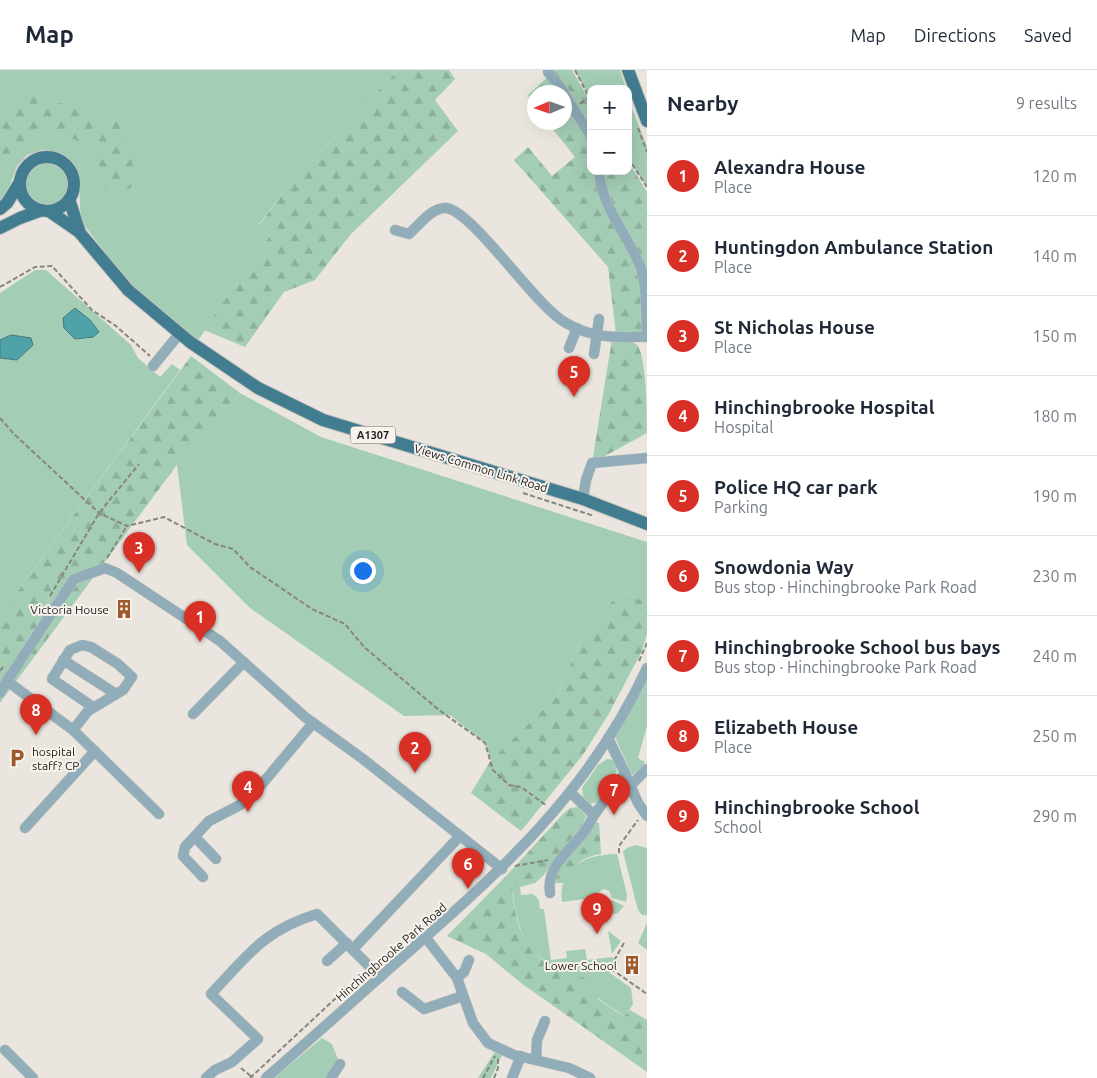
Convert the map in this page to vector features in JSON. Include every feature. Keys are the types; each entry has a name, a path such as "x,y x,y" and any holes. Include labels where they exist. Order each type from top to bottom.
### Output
{"main road":[{"path":"628,70 642,123"},
{"path":"0,209 7,203 20,182 22,174 34,160 42,158 60,160 67,166 74,182 69,200 56,209 45,210 20,218 0,228"},
{"path":"20,182 24,197 28,203 45,210"},
{"name":"Views Common Link Road","path":"69,200 80,233"},
{"name":"Views Common Link Road","path":"45,210 80,233 128,290 180,334 258,388 323,420 583,499 647,524"}],"street":[{"path":"548,72 558,85"},
{"path":"572,106 587,130"},
{"path":"395,230 409,234 435,210 445,208 455,211 467,220 527,284 537,299 555,316 577,328 597,335 621,338 647,337 646,285 642,269 606,199 599,175"},
{"path":"594,354 599,319"},
{"path":"569,348 577,328"},
{"path":"155,364 180,334"},
{"path":"583,499 586,480 592,463 647,458"},
{"path":"0,693 74,579 105,568 117,573 176,610 220,641 313,723 502,869"},
{"path":"73,730 93,707 123,690 132,677 97,651 87,645 82,645 70,650 52,679 93,707"},
{"path":"63,660 116,694"},
{"path":"193,714 244,662"},
{"name":"Hinchingbrooke Park Road","path":"266,1078 377,974 426,938 502,869 550,809 570,792 608,738 647,668"},
{"path":"7,681 73,730 158,814"},
{"path":"203,877 183,856 183,851 213,818 247,800 313,723"},
{"path":"608,738 645,814"},
{"path":"25,828 94,751"},
{"path":"630,786 647,769"},
{"path":"550,893 550,877 560,858 584,832 625,773"},
{"path":"570,792 594,815"},
{"path":"327,961 350,946 460,836"},
{"path":"195,837 216,859"},
{"path":"206,1078 215,1070 232,1062 258,1039 211,994 264,938 280,928 317,914 377,974"},
{"path":"426,938 457,978 479,1035 488,1044 521,1056 569,1068 590,1078"},
{"path":"457,978 464,972 469,960"},
{"path":"402,992 424,1009 463,996"},
{"path":"536,1060 537,1040 545,1021"},
{"path":"5,1050 33,1078"},
{"path":"512,1078 521,1056"},
{"path":"331,1078 340,1064"}],"path":[{"path":"575,70 587,93"},
{"path":"642,123 647,152"},
{"path":"632,164 647,187"},
{"path":"0,288 35,267 52,266 92,310 116,326 155,364"},
{"path":"0,418 14,434 100,513 127,526 164,517 214,544 233,549 250,567 312,609 345,624 364,647 439,710 486,743 493,770 509,785 521,787 550,809"},
{"path":"46,602 100,513 139,464"},
{"path":"105,568 106,561 127,526"},
{"path":"635,669 647,643"},
{"path":"0,671 6,664"},
{"path":"541,812 550,809"},
{"path":"619,853 619,846 645,814"},
{"path":"502,869 560,858"},
{"path":"624,943 610,968 647,994"},
{"path":"232,1062 251,1078 337,997 377,974"},
{"path":"483,1078 498,1049"},
{"path":"494,1078 498,1068 498,1049"}],"green space":[{"path":"0,70 398,70 288,186 259,224 270,236 197,342 131,285 84,225 80,210 79,173 72,161 59,152 42,150 27,155 17,166 5,198 0,201"},
{"path":"398,70 449,70 455,79 435,100 458,131 350,235 315,280 284,292 245,347 204,330 270,236 259,225 288,186"},
{"path":"550,70 572,70 587,96 587,175 632,175 632,168 647,192 647,333 616,334 608,267 514,160 528,147 552,176 575,157 554,130 572,130 572,85 539,85 552,73"},
{"path":"575,70 620,70 625,85 587,85 587,93"},
{"path":"37,92 44,100 70,105 92,116 93,136 98,142 115,115 125,135 138,184 108,200 94,148 79,141 55,134 36,136 26,141 4,161 0,157 0,108"},
{"path":"632,108 647,147 647,187 632,164"},
{"path":"51,163 59,166 65,172 68,184 65,196 59,202 43,205 35,202 29,196 26,180 29,172 35,166"},
{"path":"35,270 46,270 131,345 138,358 160,377 172,364 180,370 0,615 0,358 17,360 33,345 30,338 11,335 0,340 0,293"},
{"path":"612,339 634,343 640,350 646,386 647,433 592,463"},
{"path":"191,356 240,393 191,446 0,703 0,615"},
{"path":"240,393 321,437 647,542 647,604 627,592 610,603 598,625 584,634 557,696 491,760 485,743 450,715 404,716 250,608 187,545 177,465 193,443"},
{"path":"627,592 647,604 647,634 642,651 607,717 582,756 521,831 471,793 491,760 557,696 584,634 598,624 610,603"},
{"path":"647,677 647,726 638,758 645,762 642,768 632,775 615,737"},
{"path":"607,759 614,760 617,771 599,802 589,804 583,798 582,788 598,765"},
{"path":"578,807 586,816 581,828 559,853 543,876 513,886 512,891 518,924 523,937 537,956 558,969 585,978 598,999 624,1017 630,1010 647,1020 647,1072 521,983 486,954 447,936 563,814 570,808"},
{"path":"595,822 599,823 601,854 589,857 578,863 563,883 554,883 555,874"},
{"path":"635,845 647,848 647,915 642,915 638,910 623,852"},
{"path":"617,854 627,895 626,902 612,898 609,891 604,889 599,892 600,897 562,902 562,890 569,871 585,860"},
{"path":"543,876 535,883 520,887 521,895 533,894 539,900 540,909 544,909 551,960 567,958 566,951 585,949 587,960 612,957 619,962 610,973 631,988 633,1004 625,1017 532,952 527,945 518,922 512,889 515,883"},
{"path":"612,900 624,906 618,913 607,916 604,901"},
{"path":"647,923 647,950 638,943"},
{"path":"608,931 621,941 612,954"},
{"path":"322,1038 332,1044 339,1062 328,1078 274,1078"},
{"path":"496,1050 503,1053 491,1078 478,1078"}],"water":[{"path":"75,308 90,320 99,332 93,337 75,339 64,328 63,318"},
{"path":"11,335 31,338 33,345 17,360 0,358 0,340"}],"place":[{"name":"Police HQ car park","path":"574,397"},
{"name":"St Nicholas House","path":"139,573"},
{"name":"Victoria House","path":"124,609"},
{"name":"Alexandra House","path":"200,642"},
{"name":"Elizabeth House","path":"36,735"},
{"name":"hospital staff? CP","path":"17,758"},
{"name":"Huntingdon Ambulance Station","path":"415,773"},
{"name":"Hinchingbrooke Hospital","path":"248,812"},
{"name":"Hinchingbrooke School bus bays","path":"614,815"},
{"name":"Snowdonia Way","path":"468,889"},
{"name":"Hinchingbrooke School","path":"597,934"},
{"name":"Lower School","path":"632,965"}]}
